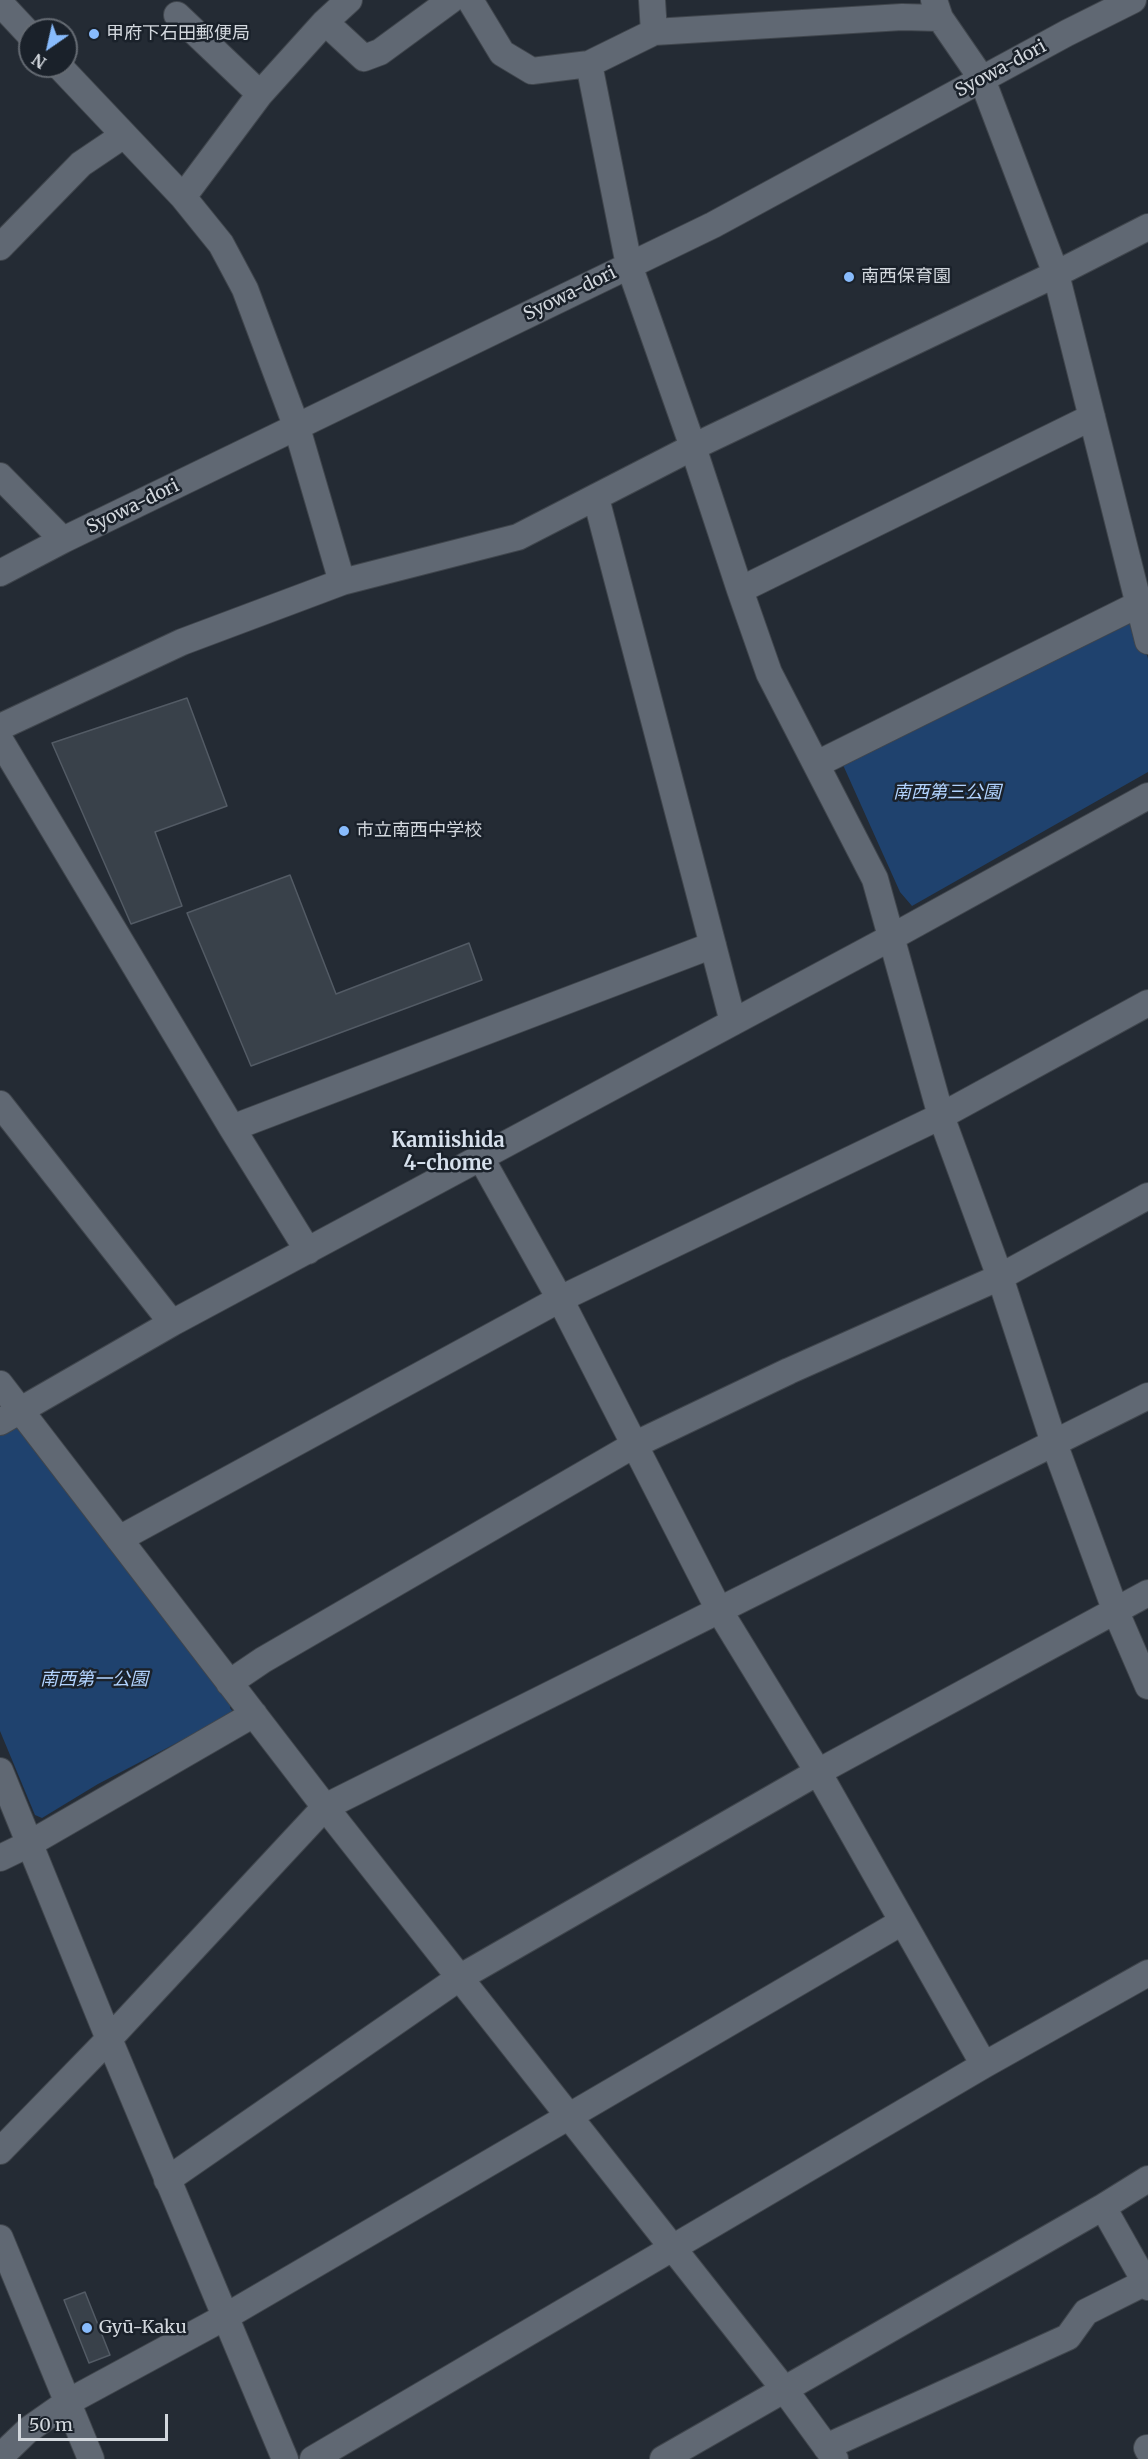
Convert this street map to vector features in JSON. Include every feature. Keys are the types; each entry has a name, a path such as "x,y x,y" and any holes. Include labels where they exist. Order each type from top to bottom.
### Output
{"street":[{"path":"183,197 260,94 325,22 349,0"},
{"path":"325,22 364,58 380,52 451,0"},
{"path":"470,0 502,53 532,71 589,64 654,32 890,18 937,9 982,79 1056,274 1148,641"},
{"path":"652,0 654,32"},
{"name":"Syowa-dori","path":"0,573 63,540 713,225 1133,0"},
{"path":"0,3 18,22"},
{"path":"177,15 260,94"},
{"path":"589,64 629,266 693,447 740,590 770,673 875,879 940,1116 1000,1276 1054,1443 1116,1612 1148,1686"},
{"path":"70,78 183,197 221,244 245,289 297,428 342,582"},
{"path":"0,247 81,164 124,135"},
{"path":"0,727 182,642 342,582 518,537 693,447 1056,274 1148,227"},
{"path":"740,590 1092,417"},
{"path":"0,476 63,540"},
{"path":"596,498 733,1022"},
{"path":"817,764 1138,604"},
{"path":"0,740 308,1251"},
{"path":"10,1416 172,1323 892,937 1148,796"},
{"path":"232,1128 713,945"},
{"path":"119,1539 560,1299 940,1116 1148,1003"},
{"path":"0,1104 172,1323"},
{"path":"481,1158 560,1299 719,1610 818,1772 984,2065"},
{"path":"230,1683 263,1660 634,1445 789,1371 1000,1276 1148,1196"},
{"path":"0,1384 10,1416 119,1539 325,1807 784,2389 831,2453 1068,2337 1086,2312 1147,2284 1103,2207"},
{"path":"0,2151 109,2040 325,1807 1148,1396"},
{"path":"167,2180 459,1978 818,1772 1148,1593"},
{"path":"0,1858 254,1714"},
{"path":"0,1771 109,2040 285,2459"},
{"path":"0,2457 28,2430 68,2402 225,2317 903,1922"},
{"path":"313,2459 984,2065 1148,1974"},
{"path":"663,2459 1148,2179"},
{"path":"0,2238 91,2459"}],"green space":[{"name":"南西第三公園","path":"1136,611 1148,659 1148,772 912,906 900,892 839,756"},
{"name":"南西第一公園","path":"24,1424 231,1703 230,1708 234,1713 98,1784 42,1818 35,1815 0,1731 0,1426"}],"building":[{"path":"187,698 227,806 155,832 182,906 131,924 52,743"},
{"path":"290,875 336,994 469,943 482,980 251,1066 187,913"},
{"path":"85,2292 110,2355 89,2363 64,2300"}],"place":[{"name":"甲府下石田郵便局","path":"94,34"},
{"name":"南西保育園","path":"849,277"},
{"name":"市立南西中学校","path":"344,831"},
{"name":"Gyū-Kaku","path":"87,2328"}],"district":[{"name":"Kamiishida 4-chome","path":"448,1152"}]}
